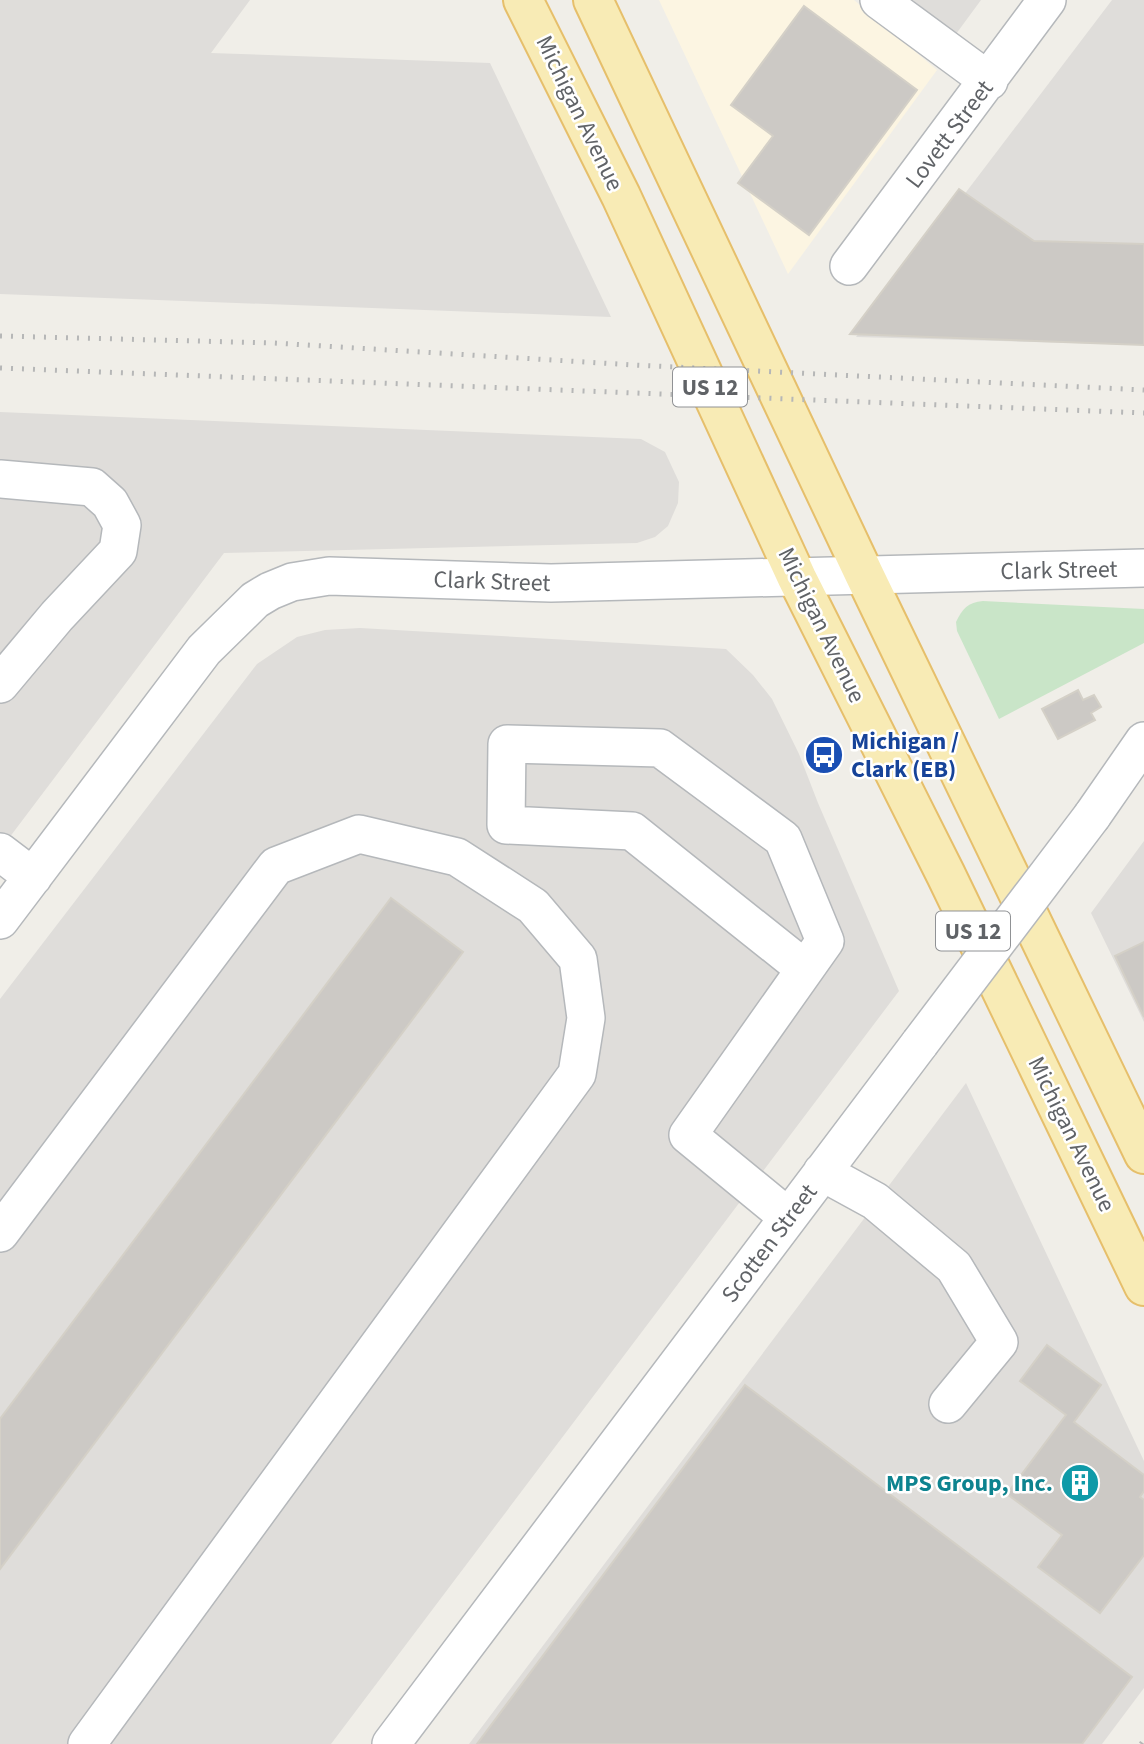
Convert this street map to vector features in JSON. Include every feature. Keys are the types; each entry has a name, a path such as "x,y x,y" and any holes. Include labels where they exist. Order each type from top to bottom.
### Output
{"main road":[{"name":"Michigan Avenue","path":"523,0 621,196 797,578 946,875 1144,1286"},
{"name":"US 12","path":"593,0 864,574 1144,1154"}],"street":[{"path":"880,0 989,81"},
{"name":"Lovett Street","path":"849,266 1047,0"},
{"path":"0,479 92,486 110,503 122,525 118,551 57,616 0,684"},
{"name":"Clark Street","path":"0,920 204,650 255,600 292,582 329,576 551,583 1144,568"},
{"name":"Scotten Street","path":"391,1744 1092,816 1144,741"},
{"path":"788,1217 688,1135 825,942 783,839 660,748 507,744 506,825 632,831 805,969"},
{"path":"0,1233 276,866 359,834 457,857 533,906 578,959 586,1018 577,1074 87,1744"},
{"path":"0,852 33,877"},
{"path":"822,1172 874,1200 954,1267 999,1342 948,1404"}],"shaded area":[{"path":"0,0 250,0 211,53 490,63 611,317 0,294"},
{"path":"659,0 854,0 937,70 788,274"},
{"path":"913,0 981,0 956,34"},
{"path":"1112,0 1144,0 1144,345 856,337"},
{"path":"0,412 641,439 665,452 679,482 678,503 668,526 655,537 637,543 224,553 0,850"},
{"path":"360,628 726,649 753,675 772,699 799,754 899,991 331,1744 0,1744 0,999 257,664 297,637 325,630"},
{"path":"1144,841 1144,1022 1091,913"},
{"path":"966,1083 1144,1461 1144,1688 1102,1744 469,1744"}],"green space":[{"path":"983,601 1144,609 1144,643 999,719 957,631 956,622 963,610 973,603"}],"building":[{"path":"804,6 917,90 809,235 738,183 773,136 731,105"},
{"path":"959,189 1034,241 1144,244 1144,345 850,334"},
{"path":"1078,690 1083,700 1094,695 1101,707 1091,713 1095,720 1058,739 1042,709"},
{"path":"391,898 463,952 0,1569 0,1419"},
{"path":"1144,942 1144,1017 1115,956"},
{"name":"MPS Group, Inc.","path":"1047,1345 1101,1385 1074,1422 1144,1475 1144,1491 1140,1497 1144,1500 1144,1555 1100,1613 1038,1567 1062,1535 1007,1494 1066,1415 1020,1381"},
{"path":"745,1385 1132,1677 1082,1744 477,1744"}],"railway":[{"path":"0,336 274,343 634,365 1144,390"},
{"path":"0,368 1144,413"},
{"path":"1141,1744 1144,1740"}],"place":[{"name":"Michigan / Clark (EB)","path":"824,755"},
{"name":"MPS Group, Inc.","path":"1080,1483"}]}
